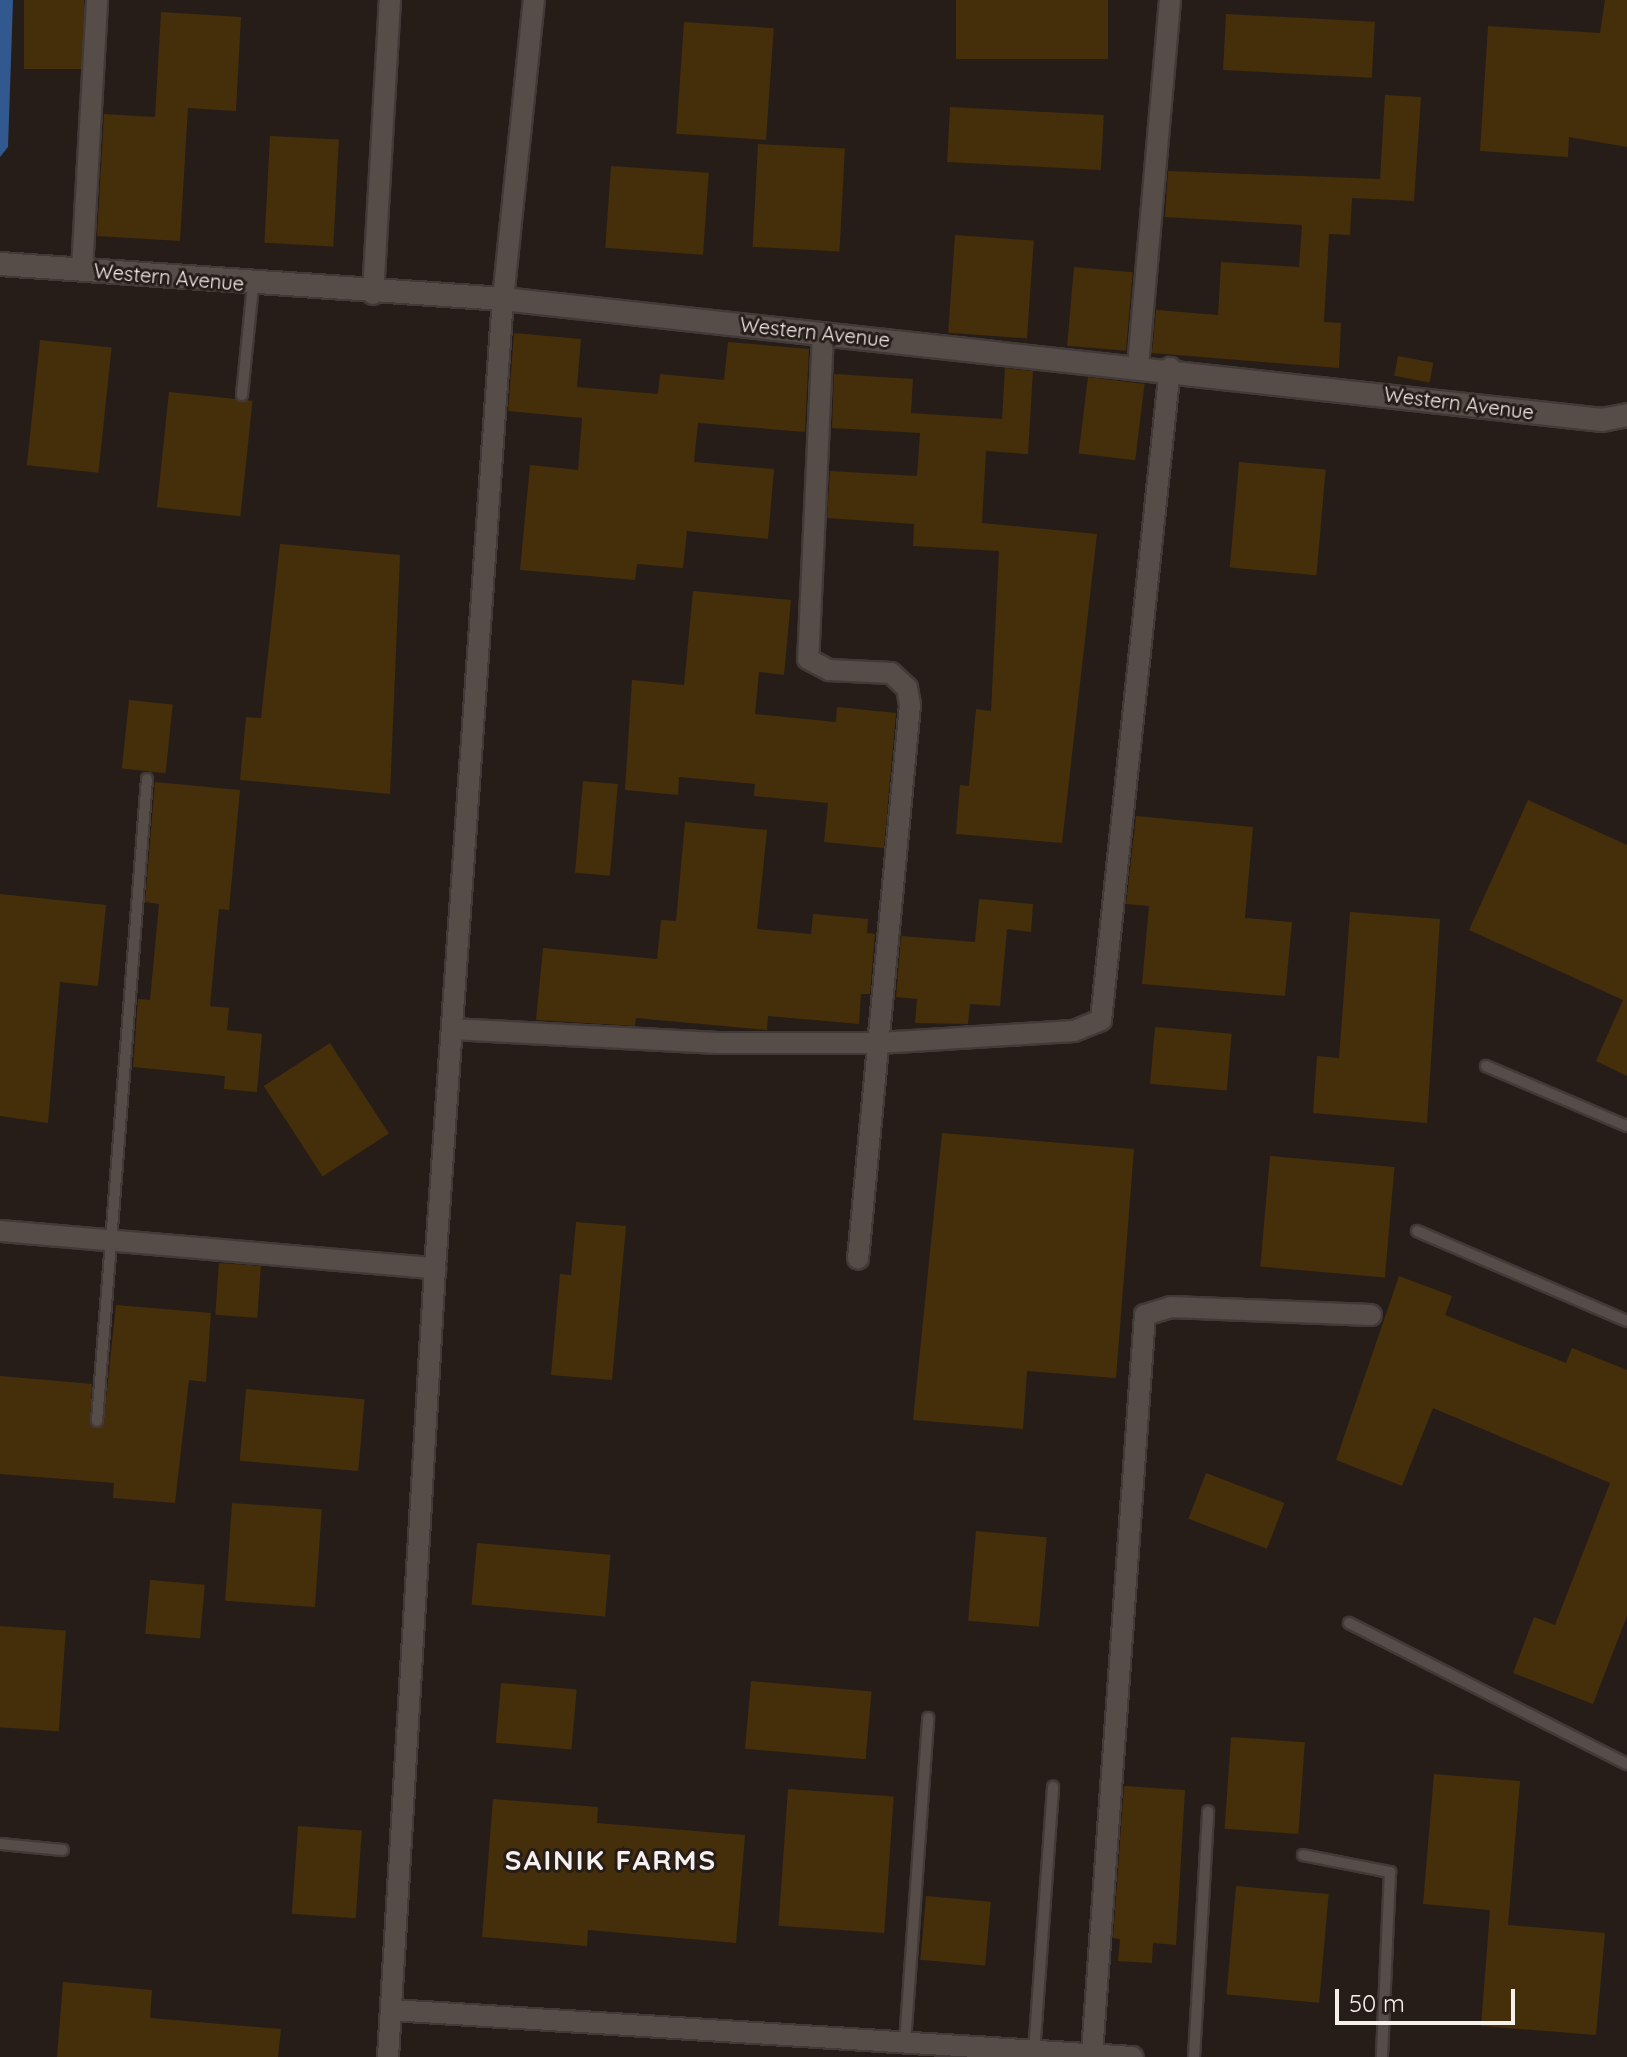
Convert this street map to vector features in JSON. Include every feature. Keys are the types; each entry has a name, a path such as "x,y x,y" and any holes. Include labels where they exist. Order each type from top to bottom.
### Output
{"street":[{"path":"82,270 97,0"},
{"path":"373,294 390,0"},
{"path":"388,2057 435,1268 503,299 534,0"},
{"path":"1138,366 1170,0"},
{"name":"Western Avenue","path":"0,264 373,294 503,299 1170,368 1602,420 1627,415"},
{"path":"823,333 808,659 829,670 891,673 907,688 910,705 858,1259"},
{"path":"452,1029 718,1043 878,1043 1074,1031 1101,1020 1170,368"},
{"path":"0,1231 435,1268"},
{"path":"1092,2054 1145,1315 1171,1307 1371,1315"},
{"path":"392,2010 905,2042 1034,2054 1133,2057"}],"lane":[{"path":"242,395 253,285"},
{"path":"97,1421 147,779"},
{"path":"1486,1066 1627,1126"},
{"path":"1417,1231 1627,1321"},
{"path":"1349,1623 1627,1764"},
{"path":"905,2042 928,1718"},
{"path":"1034,2054 1053,1787"},
{"path":"1194,2057 1208,1811"},
{"path":"0,1844 63,1850"},
{"path":"1303,1855 1390,1872 1382,2057"}],"water":[{"path":"0,0 13,0 8,147 0,157"}],"building":[{"path":"24,0 84,0 84,69 24,69"},
{"path":"956,0 1108,0 1108,59 956,59"},
{"path":"1605,0 1627,0 1627,147 1569,137 1568,157 1480,151 1488,26 1600,33"},
{"path":"161,12 241,17 236,111 188,108 180,241 97,236 104,114 155,117"},
{"path":"1226,14 1375,22 1372,78 1223,70"},
{"path":"684,22 774,28 766,140 676,134"},
{"path":"1385,95 1421,97 1414,201 1352,198 1350,235 1329,234 1324,322 1341,323 1339,368 1152,353 1156,310 1218,315 1221,262 1299,267 1302,225 1165,217 1168,171 1380,179"},
{"path":"950,107 1104,115 1101,170 947,162"},
{"path":"270,136 339,140 333,246 264,243"},
{"path":"758,144 845,149 839,251 753,247"},
{"path":"611,166 709,173 703,255 605,248"},
{"path":"955,235 1034,241 1027,338 948,333"},
{"path":"1074,267 1133,272 1126,351 1067,346"},
{"path":"514,333 581,339 577,387 658,394 660,374 724,380 728,342 809,349 805,432 698,423 694,462 774,469 768,539 687,531 683,568 637,564 635,580 520,570 530,465 578,470 582,418 508,411"},
{"path":"40,340 112,348 98,473 27,465"},
{"path":"1398,356 1433,363 1430,383 1394,376"},
{"path":"1005,368 1033,371 1028,454 986,451 982,523 1097,534 1062,843 956,834 960,785 969,786 976,709 991,711 999,551 913,546 914,524 827,518 830,471 917,476 920,433 832,428 834,374 913,379 911,413 1002,419"},
{"path":"1088,377 1145,384 1135,460 1079,453"},
{"path":"169,392 253,401 240,516 157,507"},
{"path":"1239,462 1326,470 1316,575 1230,568"},
{"path":"280,544 400,555 390,794 240,780 246,717 261,718"},
{"path":"693,591 791,600 784,675 759,672 755,714 836,722 837,707 896,713 884,848 824,842 828,803 754,796 755,784 679,777 678,795 625,790 632,680 684,685"},
{"path":"129,700 173,705 166,773 122,769"},
{"path":"583,781 618,784 610,876 575,873"},
{"path":"155,782 240,790 229,910 219,909 210,1006 229,1008 227,1030 262,1034 257,1092 224,1089 225,1076 133,1067 138,999 150,1000 159,904 145,902"},
{"path":"1528,800 1627,845 1627,1076 1596,1061 1623,1000 1469,930"},
{"path":"1136,816 1253,827 1245,918 1292,922 1285,996 1142,984 1149,906 1126,904"},
{"path":"685,822 767,830 757,929 811,934 813,914 868,919 867,933 875,934 870,994 861,994 859,1024 768,1016 767,1030 636,1018 635,1026 536,1020 543,948 657,959 661,920 676,921"},
{"path":"0,894 106,905 98,986 60,982 48,1123 0,1116"},
{"path":"979,899 1033,904 1031,932 1007,929 1000,1006 970,1004 968,1024 915,1023 917,999 896,997 901,936 975,942"},
{"path":"1350,912 1440,919 1427,1123 1313,1113 1317,1056 1339,1058"},
{"path":"1155,1027 1232,1034 1227,1090 1150,1084"},
{"path":"330,1043 389,1134 323,1177 264,1086"},
{"path":"942,1133 1134,1149 1116,1378 1027,1371 1023,1429 913,1420"},
{"path":"1270,1156 1395,1167 1385,1277 1260,1267"},
{"path":"576,1222 626,1226 612,1380 551,1375 560,1274 571,1275"},
{"path":"219,1263 261,1266 257,1318 215,1315"},
{"path":"1399,1276 1452,1296 1445,1315 1566,1363 1572,1348 1627,1370 1627,1616 1593,1704 1513,1673 1534,1617 1555,1625 1610,1483 1433,1408 1402,1486 1336,1460"},
{"path":"116,1305 211,1313 206,1382 189,1380 175,1503 113,1498 114,1483 0,1474 0,1376 92,1384 90,1424 103,1426"},
{"path":"246,1389 365,1399 358,1471 240,1461"},
{"path":"1206,1473 1284,1503 1267,1549 1188,1519"},
{"path":"232,1503 322,1509 315,1607 225,1601"},
{"path":"976,1531 1047,1537 1039,1627 968,1621"},
{"path":"477,1543 610,1555 605,1616 472,1605"},
{"path":"150,1580 205,1585 200,1639 145,1634"},
{"path":"0,1626 66,1631 59,1731 0,1727"},
{"path":"751,1681 872,1692 866,1759 745,1749"},
{"path":"501,1683 577,1690 571,1749 496,1743"},
{"path":"1231,1737 1305,1742 1298,1834 1225,1829"},
{"path":"1434,1774 1520,1781 1508,1925 1605,1933 1596,2035 1481,2026 1490,1910 1423,1904"},
{"path":"1124,1786 1185,1790 1176,1945 1153,1943 1152,1963 1118,1961 1120,1939 1113,1938"},
{"path":"788,1789 894,1796 884,1933 778,1926"},
{"path":"493,1799 598,1807 597,1823 745,1835 736,1943 588,1930 587,1946 482,1937"},
{"path":"298,1826 362,1830 356,1918 292,1914"},
{"path":"1236,1886 1329,1894 1319,2003 1227,1995"},
{"path":"926,1896 991,1902 985,1965 920,1960"},
{"path":"63,1982 152,1990 150,2018 281,2029 278,2057 57,2057"}],"district":[{"name":"SAINIK FARMS","path":"611,1860"}]}
